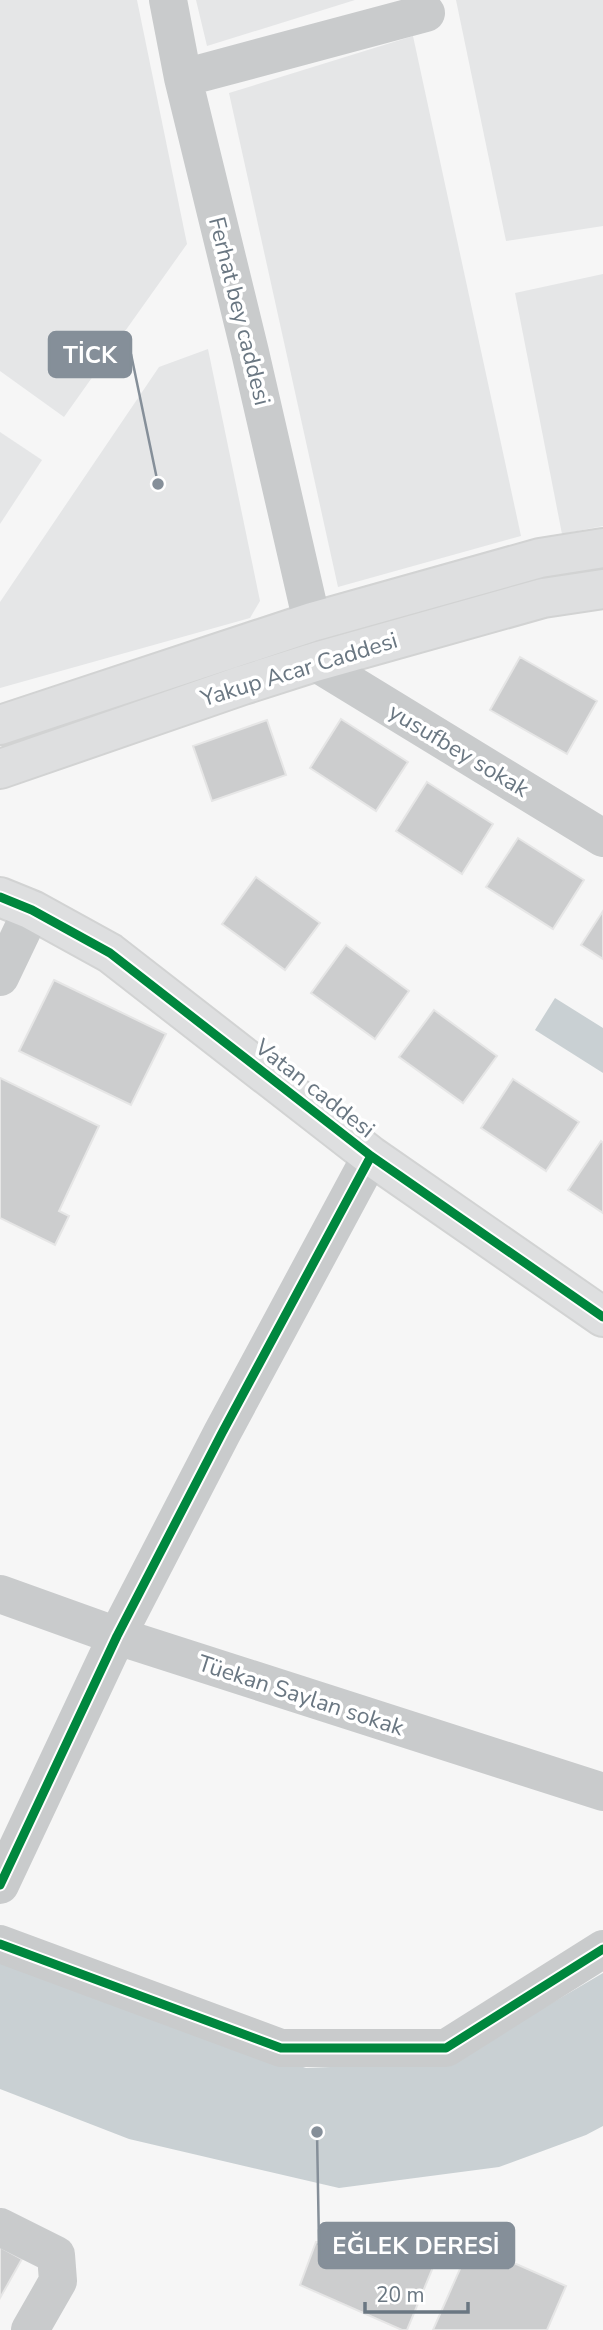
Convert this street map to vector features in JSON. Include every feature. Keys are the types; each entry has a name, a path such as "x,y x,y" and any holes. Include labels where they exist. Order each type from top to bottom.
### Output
{"street":[{"name":"Ferhat bey caddesi","path":"168,0 312,622"},
{"path":"184,78 426,13"},
{"name":"Yakup Acar Caddesi","path":"0,725 312,622 540,558 603,548"},
{"name":"Yakup Acar Caddesi","path":"0,769 315,662 543,598 603,589"},
{"name":"yusufbey sokak","path":"315,662 603,838"},
{"path":"0,977 16,903"},
{"name":"Vatan caddesi","path":"16,903 110,953 371,1156 603,1317"},
{"path":"0,1885 117,1636 222,1433 371,1156"},
{"name":"Tüekan Saylan sokak","path":"0,1594 117,1636 603,1792"},
{"path":"1,1945 281,2048 446,2048 603,1950"},
{"path":"0,2227 56,2255 58,2281 30,2330"}],"shaded area":[{"path":"0,0 137,0 187,244 64,417 0,371"},
{"path":"196,0 355,0 207,46"},
{"path":"456,0 603,0 603,226 506,241"},
{"path":"413,36 521,536 338,587 229,93"},
{"path":"603,274 603,526 562,534 515,293"},
{"path":"208,349 260,601 250,618 0,688 0,602 159,367"},
{"path":"0,432 42,460 0,524"},
{"path":"555,998 603,1028 603,1073 535,1030"},
{"path":"0,1960 111,2002 306,2068 451,2062 603,1973 603,2126 586,2135 499,2167 339,2188 129,2139 0,2089"}],"building":[{"path":"520,657 597,701 567,754 490,710"},
{"path":"341,719 408,762 376,811 310,768"},
{"path":"267,720 286,775 212,801 193,746"},
{"path":"427,782 493,824 462,874 396,831"},
{"path":"518,838 584,880 553,929 486,887"},
{"path":"256,877 320,923 285,970 222,924"},
{"path":"603,911 603,959 581,945"},
{"path":"346,945 409,991 375,1039 311,993"},
{"path":"54,980 166,1034 131,1105 19,1051"},
{"path":"434,1010 497,1056 463,1103 399,1057"},
{"path":"0,1078 99,1126 59,1211 69,1216 55,1245 0,1218"},
{"path":"513,1079 579,1122 546,1171 481,1128"},
{"path":"601,1141 603,1143 603,1213 568,1190"},
{"path":"316,2242 441,2248 407,2330 300,2285"},
{"path":"471,2244 566,2286 547,2330 433,2330"},
{"path":"0,2247 22,2259 0,2298"}],"cycle path":[{"path":"0,897 32,910 110,953 371,1156 603,1317"},
{"path":"0,1885 117,1636 222,1433 371,1156"},
{"path":"0,1944 281,2048 446,2048 603,1949"}],"place":[{"name":"TİCK","path":"158,484"},
{"name":"EĞLEK DERESİ","path":"317,2132"}]}
